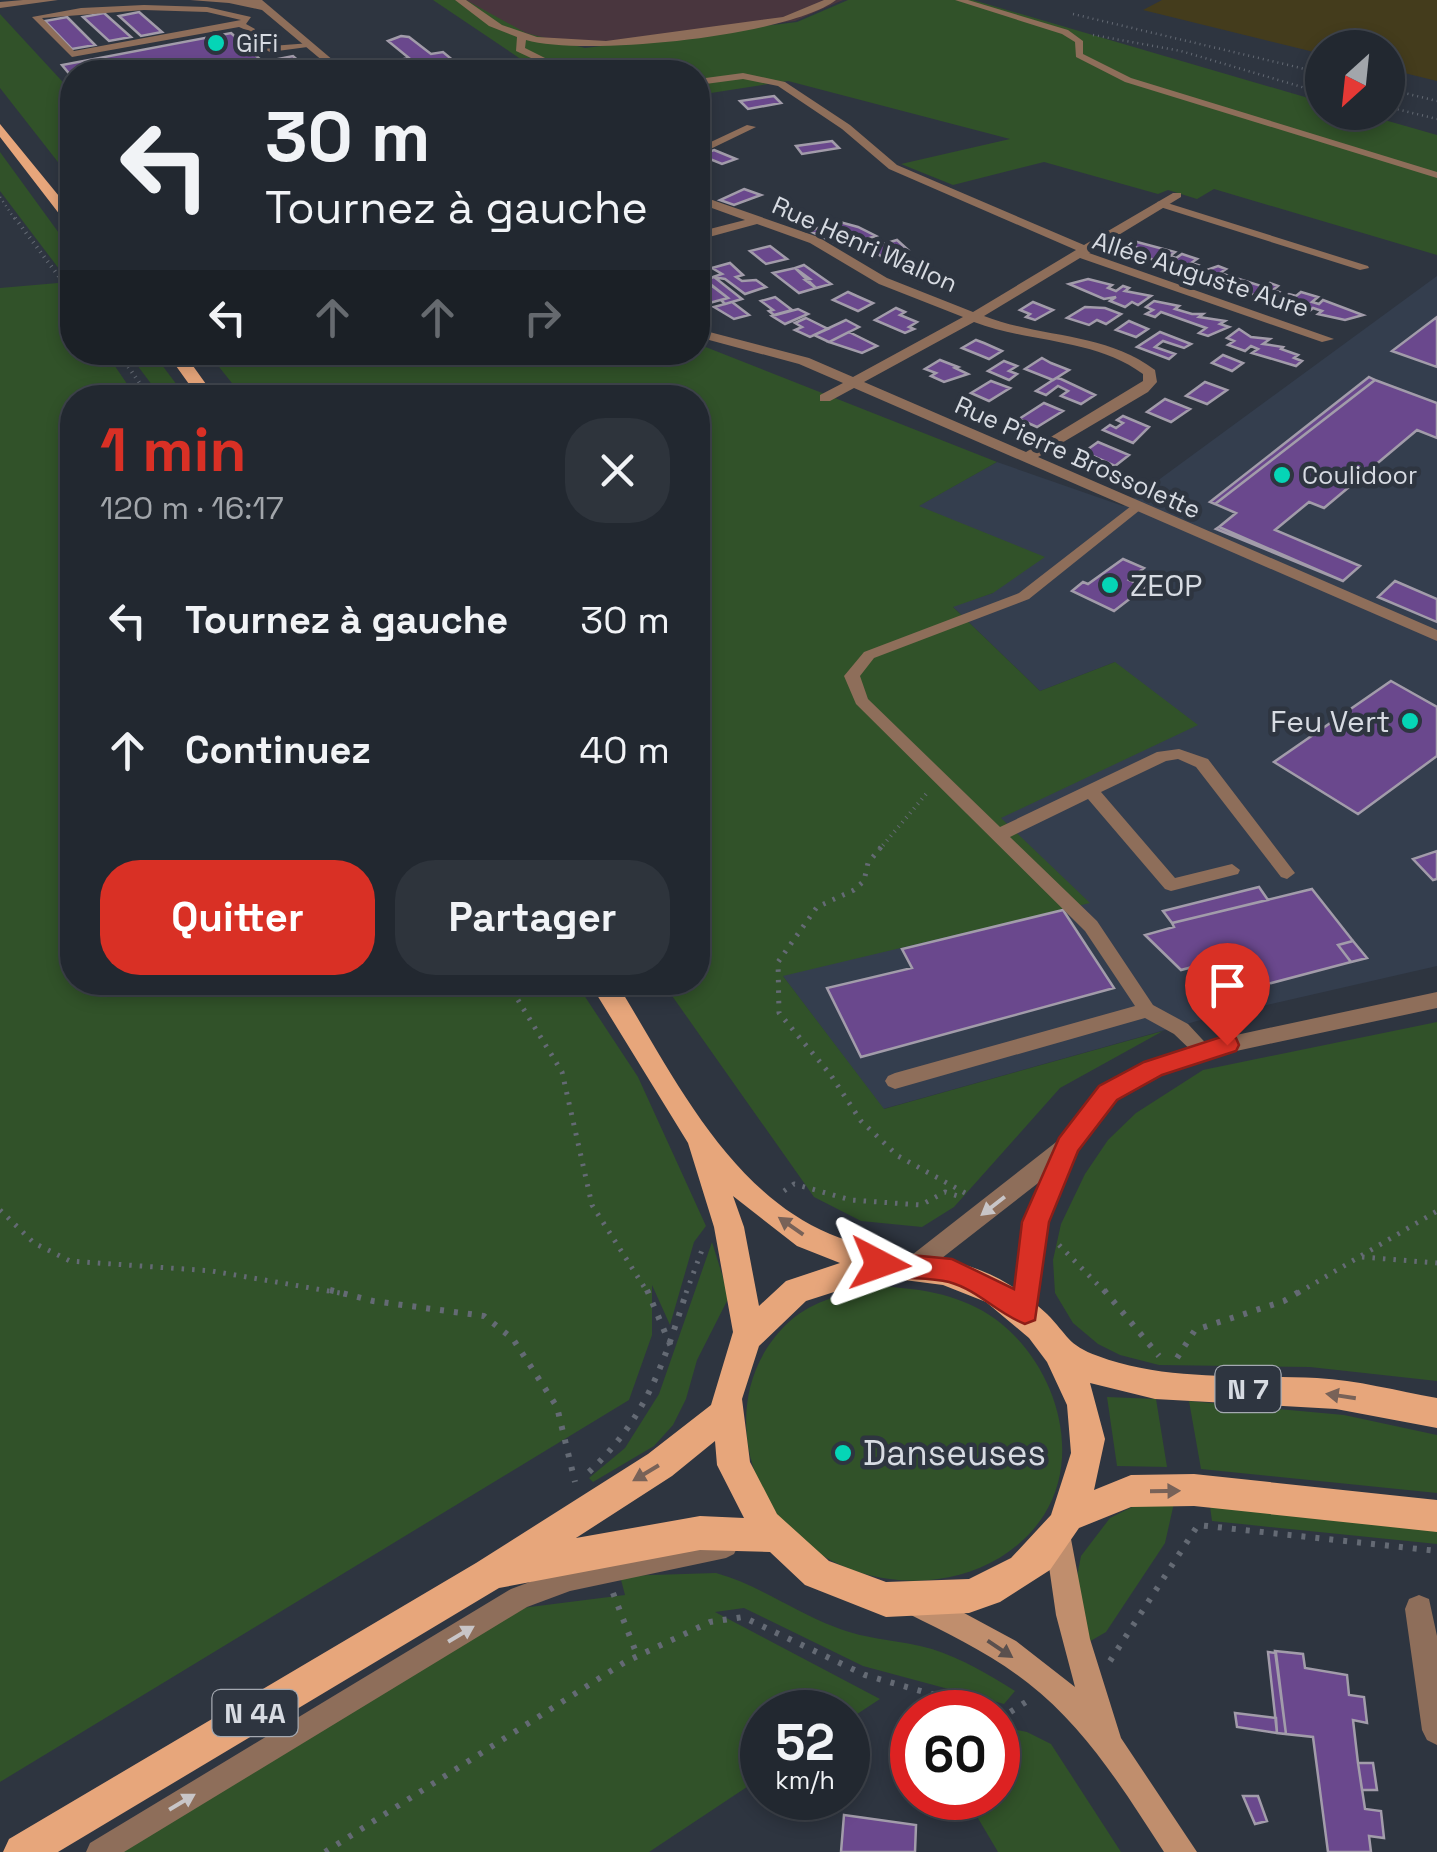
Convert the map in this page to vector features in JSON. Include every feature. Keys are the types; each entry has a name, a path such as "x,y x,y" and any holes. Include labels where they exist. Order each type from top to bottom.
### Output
{"main road":[{"path":"0,128 60,206"},
{"path":"610,995 696,1132 762,1206 808,1238 880,1264"},
{"path":"696,1132 730,1227 749,1334"},
{"path":"1115,1751 1082,1672 1066,1607 1065,1527 1089,1444 1082,1398 1062,1355 1025,1312 990,1288 965,1276 916,1264 844,1268 813,1279 777,1301 749,1334 731,1372 724,1414 734,1470 745,1498 772,1536 813,1570 862,1594 915,1602 970,1596 1019,1574 1065,1527 1131,1491 1194,1490 1437,1516"},
{"name":"N 7","path":"1062,1355 1091,1371 1174,1386 1327,1393 1437,1413"},
{"path":"488,1575 581,1496 660,1464 724,1414"},
{"path":"488,1575 596,1550 700,1533 772,1536"},
{"name":"N 4A","path":"22,1852 488,1575"},
{"path":"915,1602 986,1639 1054,1685 1115,1751 1182,1852"}],"street":[{"path":"0,4 52,0"},
{"path":"196,0 229,0 267,9"},
{"path":"256,0 328,60"},
{"path":"460,0 499,29 522,37 572,44 616,43 784,20 831,0"},
{"path":"522,37 520,49 543,60"},
{"path":"710,80 743,76 781,84 846,127 893,167 1083,252 1177,195"},
{"path":"710,146 751,127"},
{"name":"Rue Henri Wallon","path":"710,204 827,246 882,281 973,316 1016,332 1104,348 1150,373 1150,382 1143,389 1025,459"},
{"path":"710,233 757,220"},
{"name":"Allée Auguste Aure","path":"825,398 1083,252 1327,339"},
{"name":"Rue Pierre Brossolette","path":"710,336 804,361 1437,636"},
{"path":"916,1264 1068,1146 1108,1093 1153,1068 1204,1052 1437,1000"},
{"path":"1025,1312 1036,1222 1068,1146"},
{"path":"1420,1609 1437,1730"}],"lane":[{"path":"66,0 90,5 142,5 148,9"},
{"path":"958,0 1066,32 1079,41 1079,56 1128,80 1437,175"},
{"path":"148,9 224,11 248,19 240,24 72,54 36,16 148,9"},
{"path":"240,24 252,30 248,38 262,48 311,46"},
{"path":"1162,204 1364,268"},
{"path":"1352,277 1376,259"},
{"path":"1135,507 1024,596 868,655 852,676 861,701 1090,926 1148,1010 1181,1029 1204,1052"},
{"path":"999,835 1163,756 1190,756 1202,763 1287,872"},
{"path":"1091,790 1171,885 1232,870"},
{"path":"896,1080 1148,1010"},
{"path":"99,1852 520,1598 570,1579 772,1536"}],"path":[{"path":"1068,13 1305,70"},
{"path":"1132,40 1133,28"},
{"path":"1066,32 1132,40 1214,58 1305,87"},
{"path":"1405,93 1437,101"},
{"path":"1405,111 1437,119"},
{"path":"0,197 60,280"},
{"path":"939,776 906,822 868,863 864,881 854,890 817,907 778,962 779,1012 830,1074 861,1121 898,1156 992,1207"},
{"path":"515,995 562,1072 592,1205 642,1280 672,1349"},
{"path":"762,1206 794,1184 851,1200 921,1204 945,1192 992,1207"},
{"path":"0,1210 34,1243 70,1261 212,1271 308,1285 374,1301 484,1316 513,1339 558,1407 581,1496"},
{"path":"1036,1222 1090,1274 1170,1369 1195,1330 1284,1302 1437,1211"},
{"path":"581,1496 652,1395 672,1349 707,1238 730,1227"},
{"path":"1360,1256 1437,1263"},
{"path":"1082,1672 1109,1662 1198,1525 1437,1551"},
{"path":"604,1572 637,1655"},
{"path":"326,1852 637,1655 710,1622 743,1617 865,1675 917,1690"}],"shaded area":[{"path":"451,0 843,0 795,21 584,46 514,38"},
{"path":"1437,276 1437,966 1197,1021 883,1109 782,975 1088,902 1000,819 1115,662 1040,691 952,606 993,593 918,506 997,462 1123,506"}],"green space":[{"path":"433,0 466,0 526,33 585,48 797,22 848,0 973,0 1305,97 1305,130 1405,130 1405,126 1437,135 1437,255 1214,189 1197,199 1168,190 1158,194 1044,162 953,185 901,164 1010,139 788,81 710,93 710,60 522,60"},
{"path":"0,14 60,79 60,165 0,88"},
{"path":"0,152 60,234 60,270 0,191"},
{"path":"58,283 60,365 114,365 128,385 60,385 60,995 584,995 638,1077 706,1226 694,1242 670,1325 652,1285 652,1335 629,1400 0,1782 0,288"},
{"path":"710,349 997,462 919,506 1045,557 993,593 953,607 1040,691 1115,662 1198,725 1001,818 1090,903 783,976 884,1109 1163,1031 1060,1088 954,1207 922,1227 861,1221 814,1197 671,995 710,995 710,385 233,385 218,365 710,365"},
{"path":"137,365 162,365 177,385 152,385"},
{"path":"1437,1022 1437,1381 1310,1367 1159,1365 1120,1355 1098,1344 1073,1323 1055,1293 1053,1260 1061,1224 1085,1174 1108,1140 1136,1113 1203,1070"},
{"path":"712,1242 729,1297 697,1360 686,1399 673,1425 654,1446 593,1482 589,1478 625,1448 659,1394"},
{"path":"873,1286 929,1292 983,1311 1026,1349 1043,1374 1054,1402 1062,1460 1056,1488 1044,1515 1011,1550 969,1572 906,1581 844,1566 815,1551 789,1529 769,1503 755,1473 747,1441 747,1408 753,1377 768,1347 790,1321 809,1308"},
{"path":"1107,1397 1156,1399 1167,1467 1117,1466"},
{"path":"1189,1401 1344,1415 1437,1435 1437,1493 1201,1469"},
{"path":"1209,1499 1437,1524 1437,1544 1212,1521"},
{"path":"1174,1503 1165,1543 1106,1632 1087,1643 1077,1576 1081,1556 1110,1518 1134,1506"},
{"path":"716,1573 847,1631 943,1653 1013,1690 952,1690 863,1666 744,1608 715,1612 863,1690 740,1690 740,1792 649,1852 86,1852 246,1754 506,1610 625,1595 620,1576"},
{"path":"1020,1731 1027,1732 1051,1744 1121,1852 998,1852 979,1820 1020,1820"}],"sand":[{"path":"1162,0 1437,0 1437,81 1405,73 1405,30 1305,30 1305,50 1143,10"}],"building":[{"path":"139,12 162,32 141,36 119,16"},
{"path":"104,13 131,37 109,41 83,17"},
{"path":"67,17 95,45 72,49 45,21"},
{"path":"231,33 261,60 88,60"},
{"path":"409,37 431,54 443,52 453,60 400,60 409,58 388,41"},
{"path":"774,96 781,103 748,109 740,101"},
{"path":"832,141 839,148 802,154 796,146"},
{"path":"710,151 736,159 722,164 710,159"},
{"path":"744,189 761,195 734,205 720,200"},
{"path":"836,221 876,236 863,240 828,224"},
{"path":"828,224 851,235 833,242 810,231"},
{"path":"897,240 908,250 882,257 870,248"},
{"path":"1137,242 1175,252 1170,256 1176,258 1182,254 1197,259 1191,263 1198,265 1186,274 1180,272 1184,269 1168,263 1158,264 1164,260 1153,260 1134,251 1138,248 1131,246"},
{"path":"770,246 787,259 766,264 750,251"},
{"path":"730,263 743,275 736,277 742,281 756,280 766,287 745,294 725,279 713,277 722,274 712,268"},
{"path":"804,265 831,284 816,288 795,268"},
{"path":"1218,266 1226,269 1220,273 1264,287 1270,283 1278,286 1273,290 1279,292 1272,298 1259,298 1242,288 1231,289 1235,286 1202,279 1206,276 1198,273"},
{"path":"795,268 816,288 799,293 773,273"},
{"path":"714,277 742,299 725,304 721,300 728,298 710,284"},
{"path":"1088,279 1112,285 1108,288 1116,291 1123,286 1129,288 1125,291 1151,296 1138,305 1132,302 1125,307 1110,301 1116,297 1104,299 1069,284"},
{"path":"710,284 728,298 710,303"},
{"path":"848,292 873,303 858,311 833,300"},
{"path":"1301,292 1318,297 1312,302 1319,304 1323,300 1363,315 1345,320 1318,314 1322,311 1313,308 1307,313 1300,311 1304,308 1277,303 1289,294 1296,296"},
{"path":"775,297 792,310 774,315 761,301"},
{"path":"1154,301 1203,314 1199,317 1225,321 1220,324 1229,327 1208,336 1199,333 1206,328 1161,312 1155,317 1146,314 1153,310 1146,307"},
{"path":"732,302 749,315 734,319 714,307"},
{"path":"1033,302 1053,310 1035,320 1026,317 1030,314 1020,310"},
{"path":"1085,307 1121,314 1106,324 1097,320 1089,325 1067,318"},
{"path":"896,308 905,312 900,315 917,322 909,327 914,329 905,333 875,320"},
{"path":"798,309 808,314 785,324 772,316"},
{"path":"1437,317 1437,367 1392,351"},
{"path":"806,318 828,329 810,337 795,330 802,327 795,323"},
{"path":"846,320 859,327 829,342 814,335"},
{"path":"1129,321 1148,329 1136,337 1116,330"},
{"path":"1239,329 1251,337 1270,339 1263,344 1283,347 1302,361 1296,366 1252,353 1258,349 1251,346 1245,351 1228,345 1234,341 1227,338"},
{"path":"849,332 877,346 862,353 829,342"},
{"path":"1160,332 1191,344 1184,348 1163,341 1155,347 1175,354 1169,359 1137,347"},
{"path":"976,340 1002,351 989,359 962,348"},
{"path":"1223,355 1243,363 1232,371 1212,363"},
{"path":"1042,358 1069,370 1053,380 1025,369"},
{"path":"940,360 968,374 944,382 931,376 936,373 925,369"},
{"path":"1004,361 1017,366 1009,371 1017,374 1009,380 988,371"},
{"path":"1369,377 1375,380 1215,504 1210,502"},
{"path":"1056,378 1095,395 1081,404 1061,396 1068,391 1058,386 1046,395 1036,391"},
{"path":"1375,380 1437,403 1437,438 1417,430 1324,508 1309,502 1275,530 1360,566 1343,581 1219,527 1236,513 1215,504"},
{"path":"991,381 1010,388 989,401 971,393"},
{"path":"1205,382 1227,390 1207,404 1186,396"},
{"path":"1165,399 1190,409 1171,422 1147,412"},
{"path":"1044,403 1063,411 1037,427 1019,419"},
{"path":"1123,416 1149,427 1133,443 1103,430 1110,425 1116,428 1123,423 1117,420"},
{"path":"1098,442 1129,455 1115,466 1084,452"},
{"path":"1219,527 1343,581 1216,529"},
{"path":"1123,559 1144,568 1129,580 1145,587 1114,611 1072,591 1083,582 1088,584"},
{"path":"1395,581 1437,599 1437,622 1378,597"},
{"path":"1391,681 1437,707 1437,756 1358,814 1274,762"},
{"path":"1437,851 1437,879 1433,880 1413,859"},
{"path":"1259,887 1268,900 1172,923 1163,911"},
{"path":"1312,889 1353,941 1338,945 1351,962 1222,996 1200,965 1181,970 1145,935 1174,927 1172,923"},
{"path":"1063,910 1114,988 861,1057 827,988 912,968 902,949"},
{"path":"1353,941 1367,958 1351,962 1338,945"},
{"path":"1275,1651 1303,1654 1305,1668 1347,1675 1349,1695 1364,1697 1367,1723 1353,1720 1358,1763 1365,1809 1381,1811 1384,1838 1369,1836 1371,1852 1328,1852 1313,1737 1286,1734"},
{"path":"1268,1652 1276,1653 1286,1734 1277,1733"},
{"path":"1235,1713 1276,1718 1277,1733 1237,1727"},
{"path":"1358,1763 1373,1763 1377,1790 1362,1790"},
{"path":"1243,1796 1258,1796 1267,1821 1255,1824"},
{"path":"870,1819 916,1825 915,1852 841,1852 844,1820"}],"place":[{"name":"GiFi","path":"216,43"},
{"name":"Coulidoor","path":"1282,475"},
{"name":"ZEOP","path":"1110,585"},
{"name":"Feu Vert","path":"1410,721"},
{"name":"Danseuses","path":"843,1453"}],"route":[{"path":"880,1264 916,1264 952,1271 990,1288 1025,1312 1036,1222 1068,1146 1108,1093 1153,1068 1227,1045"}]}
